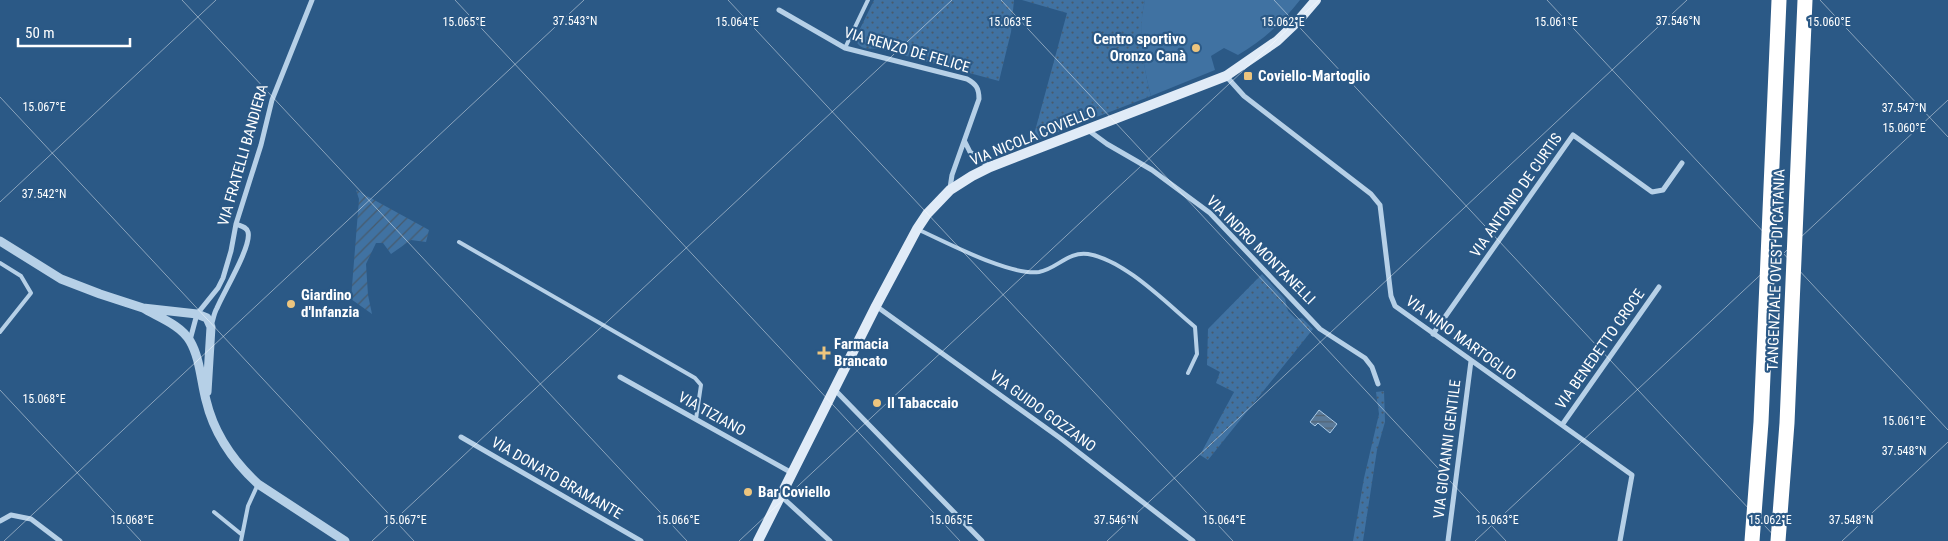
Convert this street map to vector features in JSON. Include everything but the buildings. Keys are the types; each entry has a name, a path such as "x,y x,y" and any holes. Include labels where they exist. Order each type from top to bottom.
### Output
{"highway":[{"name":"TANGENZIALE OVEST DI CATANIA","path":"1752,541 1761,422 1779,0"},
{"name":"TANGENZIALE OVEST DI CATANIA","path":"1778,541 1787,422 1806,0"}],"main road":[{"name":"VIA NICOLA COVIELLO","path":"758,541 782,497 792,473 876,306 917,229 927,214 950,190 972,176 990,168 1226,76 1277,41 1316,0"}],"street":[{"name":"VIA FRATELLI BANDIERA","path":"197,314 218,288 223,278 236,224 261,145 272,100 312,0"},
{"name":"VIA RENZO DE FELICE","path":"779,10 845,48 967,79 975,83 979,91 979,99 965,142"},
{"name":"VIA NINO MARTOGLIO","path":"1226,76 1244,96 1371,194 1380,205 1391,296 1395,306 1632,475 1620,541"},
{"name":"VIA INDRO MONTANELLI","path":"1088,130 1107,144 1152,170 1210,213 1320,329 1364,358 1372,366 1378,384"},
{"name":"VIA ANTONIO DE CURTIS","path":"1433,334 1574,135 1652,192 1663,190 1682,163"},
{"path":"965,142 970,152 990,168"},
{"path":"950,190 952,175 965,142"},
{"path":"206,402 211,327 217,308 237,268 248,240 246,228 236,224"},
{"path":"0,241 60,279 143,308 197,314 206,318 211,327"},
{"name":"VIA BENEDETTO CROCE","path":"1562,425 1659,287"},
{"name":"VIA GUIDO GOZZANO","path":"876,306 1060,438 1193,541"},
{"path":"143,308 178,328 190,341 195,354 206,402 221,440 229,452 258,484 345,541"},
{"path":"190,341 197,314"},
{"name":"VIA GIOVANNI GENTILE","path":"1448,541 1471,361"},
{"name":"VIA TIZIANO","path":"620,376 792,473"},
{"path":"835,390 982,541"},
{"name":"VIA DONATO BRAMANTE","path":"461,437 641,541"},
{"path":"782,497 830,541"},
{"path":"0,521 11,516 31,519 60,541"}],"lane":[{"path":"845,48 868,0"},
{"path":"917,229 1009,269 1040,272 1074,255 1088,254 1123,268 1195,327 1196,354 1188,373"},
{"path":"459,242 695,378 701,385 696,418"},
{"path":"0,263 21,276 31,293 0,332"},
{"path":"241,541 248,506 258,484"},
{"path":"214,512 241,534"}],"shaded area":[{"path":"874,0 1014,0 1011,32 999,81 880,49 862,47 855,39"},
{"path":"1022,0 1145,0 1142,48 1151,96 1032,142 1067,13"},
{"name":"Centro sportivo Oronzo Canà","path":"1145,0 1300,0 1272,30 1238,55 1224,48 1211,56 1215,70 1151,96 1141,36"},
{"path":"356,190 429,230 426,242 411,240 391,254 383,243 376,243 366,264 368,295 372,314 351,299 359,199"},
{"path":"1262,274 1285,299 1288,311 1296,319 1302,318 1313,329 1208,460 1200,455 1234,392 1216,383 1220,372 1207,365 1208,329"},
{"path":"1384,391 1385,422 1377,450 1363,541 1353,541 1364,478 1379,414 1376,392"},
{"path":"1319,410 1337,424 1330,433 1318,423 1315,426 1310,422"}],"place":[{"name":"Centro sportivo Oronzo Canà","path":"1196,48"},
{"name":"Coviello-Martoglio","path":"1248,76"},
{"name":"Giardino d'Infanzia","path":"291,304"},
{"name":"Farmacia Brancato","path":"824,353"},
{"name":"Il Tabaccaio","path":"877,403"},
{"name":"Bar Coviello","path":"748,492"}]}
